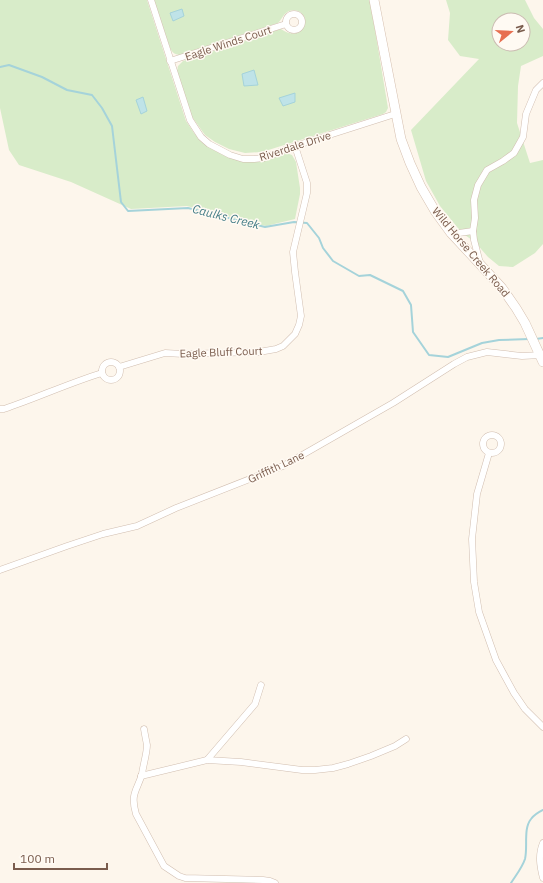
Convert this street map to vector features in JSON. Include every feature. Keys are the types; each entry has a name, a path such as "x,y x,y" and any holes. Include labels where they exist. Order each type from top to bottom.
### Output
{"main road":[{"name":"Wild Horse Creek Road","path":"374,0 401,139 420,187 435,211 452,233 502,288 525,323 540,356"}],"street":[{"name":"Riverdale Drive","path":"151,0 190,120 200,137 209,144 230,155 243,159 264,158 295,146 395,114"},
{"name":"Eagle Winds Court","path":"170,61 286,24"},
{"path":"480,263 473,231 475,218 474,200 478,185 487,170 514,153 523,137 526,114 536,90 543,83"},
{"name":"Eagle Bluff Court","path":"119,367 165,353 259,352 276,349 283,346 295,334 301,316 293,252 307,193 307,183 295,146"},
{"path":"452,233 473,231"},
{"name":"Griffith Lane","path":"0,570 103,534 137,526 176,508 283,466 393,403 467,357 487,352 522,356 540,356"},
{"name":"Eagle Bluff Court","path":"108,362 113,362 119,367 118,376 114,379 105,378 102,373 102,367 108,362"},
{"name":"Eagle Bluff Court","path":"0,409 28,401 102,373"},
{"path":"489,453 477,494 472,539 474,582 479,612 496,660 514,693 525,709 543,727"},
{"path":"207,760 255,704 261,685"},
{"path":"144,729 147,746 141,776 133,801 136,814 164,866 179,876 185,878 263,880 275,883"},
{"path":"141,776 207,760 241,762 302,770 333,768 371,756 395,746 406,739"},
{"path":"543,843 539,854 543,878"}],"green space":[{"path":"0,0 147,0 186,121 194,133 201,141 230,158 243,160 286,153 292,155 296,162 300,188 295,219 266,226 187,206 131,209 71,182 19,165 9,150 0,108"},
{"path":"154,0 370,0 388,108 383,114 262,152 245,153 229,149 205,135 190,114 177,71 178,66 183,61 281,29 288,33 294,34 299,32 305,24 303,14 292,10 287,12 278,23 179,55 173,53 170,48"},
{"path":"446,0 525,0 531,12 534,18 543,29 543,56 521,66 518,86 517,123 530,163 543,160 543,244 535,253 513,267 499,266 488,257 475,242 462,233 440,206 426,181 411,130 479,59 460,56 448,40 450,13"}],"water":[{"path":"182,9 184,16 173,21 170,13"},
{"path":"254,70 258,85 244,86 242,74"},
{"path":"295,93 295,102 283,106 279,98"},
{"path":"143,97 147,111 141,114 136,100"}],"waterway":[{"name":"Caulks Creek","path":"0,67 9,65 42,77 67,90 92,95 102,108 112,126 121,202 128,211 188,208 265,227 294,222 307,223 319,238 323,248 333,261 359,276 370,275 403,291 411,305 413,332 429,355 448,357 482,343 499,340 529,339"},
{"name":"Caulks Creek","path":"536,339 543,338"},
{"path":"511,883 525,859 526,833 529,823 534,816 543,810"}]}
